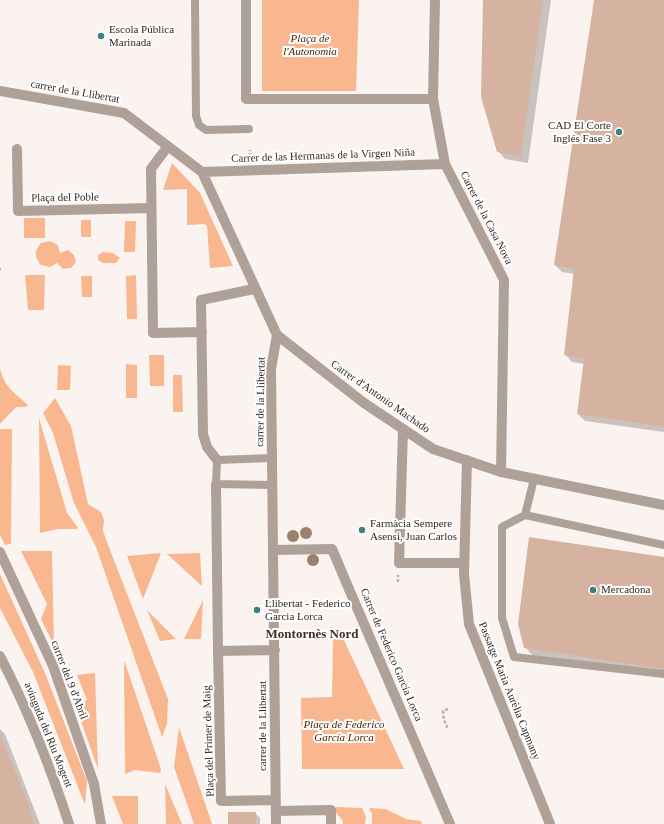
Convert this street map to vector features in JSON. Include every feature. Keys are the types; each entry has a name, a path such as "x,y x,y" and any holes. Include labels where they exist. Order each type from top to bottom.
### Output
{"street":[{"path":"246,0 246,99 433,99"},
{"name":"Carrer de la Casa Nova","path":"435,0 433,99 445,164 504,280 501,472"},
{"name":"carrer de la Llibertat","path":"0,91 124,113 202,172 254,289 277,335 271,369 272,458 274,485 276,824"},
{"path":"168,146 151,169 153,334 202,332"},
{"name":"Plaça del Poble","path":"17,149 18,212 151,208"},
{"name":"Carrer de las Hermanas de la Virgen Niña","path":"202,172 445,164"},
{"path":"217,460 207,447 203,434 202,300 254,289"},
{"name":"Carrer d'Antonio Machado","path":"277,335 364,403 432,449 501,472 664,505"},
{"path":"403,429 399,563 464,563"},
{"name":"Passatge Maria Aurèlia Capmany","path":"467,460 464,563 469,624 550,824"},
{"name":"Plaça del Primer de Maig","path":"216,484 221,801 276,800"},
{"name":"Carrer de Federico García Lorca","path":"274,550 332,549 450,824"},
{"name":"carrer del 9 d'Abril","path":"0,552 53,666 94,784 97,823"},
{"path":"218,651 275,650"},
{"name":"avinguda del Riu Mogent","path":"0,656 18,692 53,774 69,824"},
{"path":"276,811 330,810 331,824"}],"lane":[{"path":"195,0 196,116 199,124 206,130 249,129"},
{"path":"272,458 217,460 216,484 274,485"},
{"path":"525,515 534,478"},
{"path":"664,545 525,515 502,526 502,618 514,657 664,674"}],"path":[{"path":"250,150 250,156"},
{"path":"448,709 443,711 443,716 448,728"}],"green space":[{"name":"Plaça de l'Autonomia","path":"262,0 359,0 356,91 262,91"},
{"path":"172,163 200,193 233,266 210,268 207,226 204,224 187,225 187,189 163,190"},
{"path":"24,218 45,218 45,238 24,238"},
{"path":"81,220 91,220 91,237 81,237"},
{"path":"125,221 136,221 135,252 124,252"},
{"path":"50,241 58,245 60,253 68,250 74,255 76,262 71,268 63,269 57,263 50,267 41,265 36,257 36,251 41,243"},
{"path":"103,252 113,253 120,258 116,263 103,263 98,260 98,255"},
{"path":"25,275 45,275 44,310 28,310"},
{"path":"136,275 137,319 127,319 126,276"},
{"path":"81,276 92,276 92,297 82,297"},
{"path":"149,355 164,355 164,386 150,386"},
{"path":"126,364 137,365 137,398 126,398"},
{"path":"58,365 71,366 70,390 57,390"},
{"path":"0,368 7,385 28,405 26,407 16,407 0,424"},
{"path":"173,375 182,375 183,412 173,412"},
{"path":"55,398 71,426 88,504 101,512 104,520 103,531 168,699 167,724 162,737 96,547 74,503 53,433 43,413"},
{"path":"39,418 67,513 78,528 77,529 58,529 40,533"},
{"path":"0,429 12,429 11,544 5,545 0,535"},
{"path":"21,551 52,551 54,645 41,619 47,604"},
{"path":"161,553 143,599 127,556"},
{"path":"200,553 202,586 167,554"},
{"path":"0,574 45,673 87,781 85,805 33,672 0,608"},
{"path":"203,600 201,639 184,639"},
{"path":"147,610 176,639 160,641"},
{"name":"Plaça de Federico García Lorca","path":"333,638 343,638 404,769 302,769 301,698 332,697"},
{"path":"124,660 161,769 160,773 135,770 125,774"},
{"path":"95,673 98,769 75,705 87,700 77,675"},
{"path":"179,727 212,824 194,824 174,767"},
{"path":"165,784 182,824 166,824"},
{"path":"112,796 138,796 138,824 123,824"},
{"path":"336,807 362,808 366,817 365,824 343,824 343,821 334,810"},
{"path":"369,808 386,809 406,819 421,821 422,824 372,824 372,814"}],"building":[{"path":"483,0 543,0 521,157 497,152 481,97"},
{"name":"CAD El Corte Inglés Fase 3","path":"594,0 664,0 664,427 577,414 584,359 564,355 574,269 554,265"},
{"name":"Mercadona","path":"529,537 664,557 664,669 524,648 518,624"},
{"path":"0,734 27,800 34,824 0,824"},
{"path":"228,812 256,812 256,824 228,824"}],"place":[{"name":"Escola Pública Marinada","path":"101,36"},
{"name":"CAD El Corte Inglés Fase 3","path":"619,132"},
{"name":"Farmàcia Sempere Asensi, Juan Carlos","path":"362,530"},
{"name":"Mercadona","path":"593,590"},
{"name":"Llibertat - Federico Garcia Lorca","path":"257,610"}],"district":[{"name":"Montornès Nord","path":"312,635"}]}
